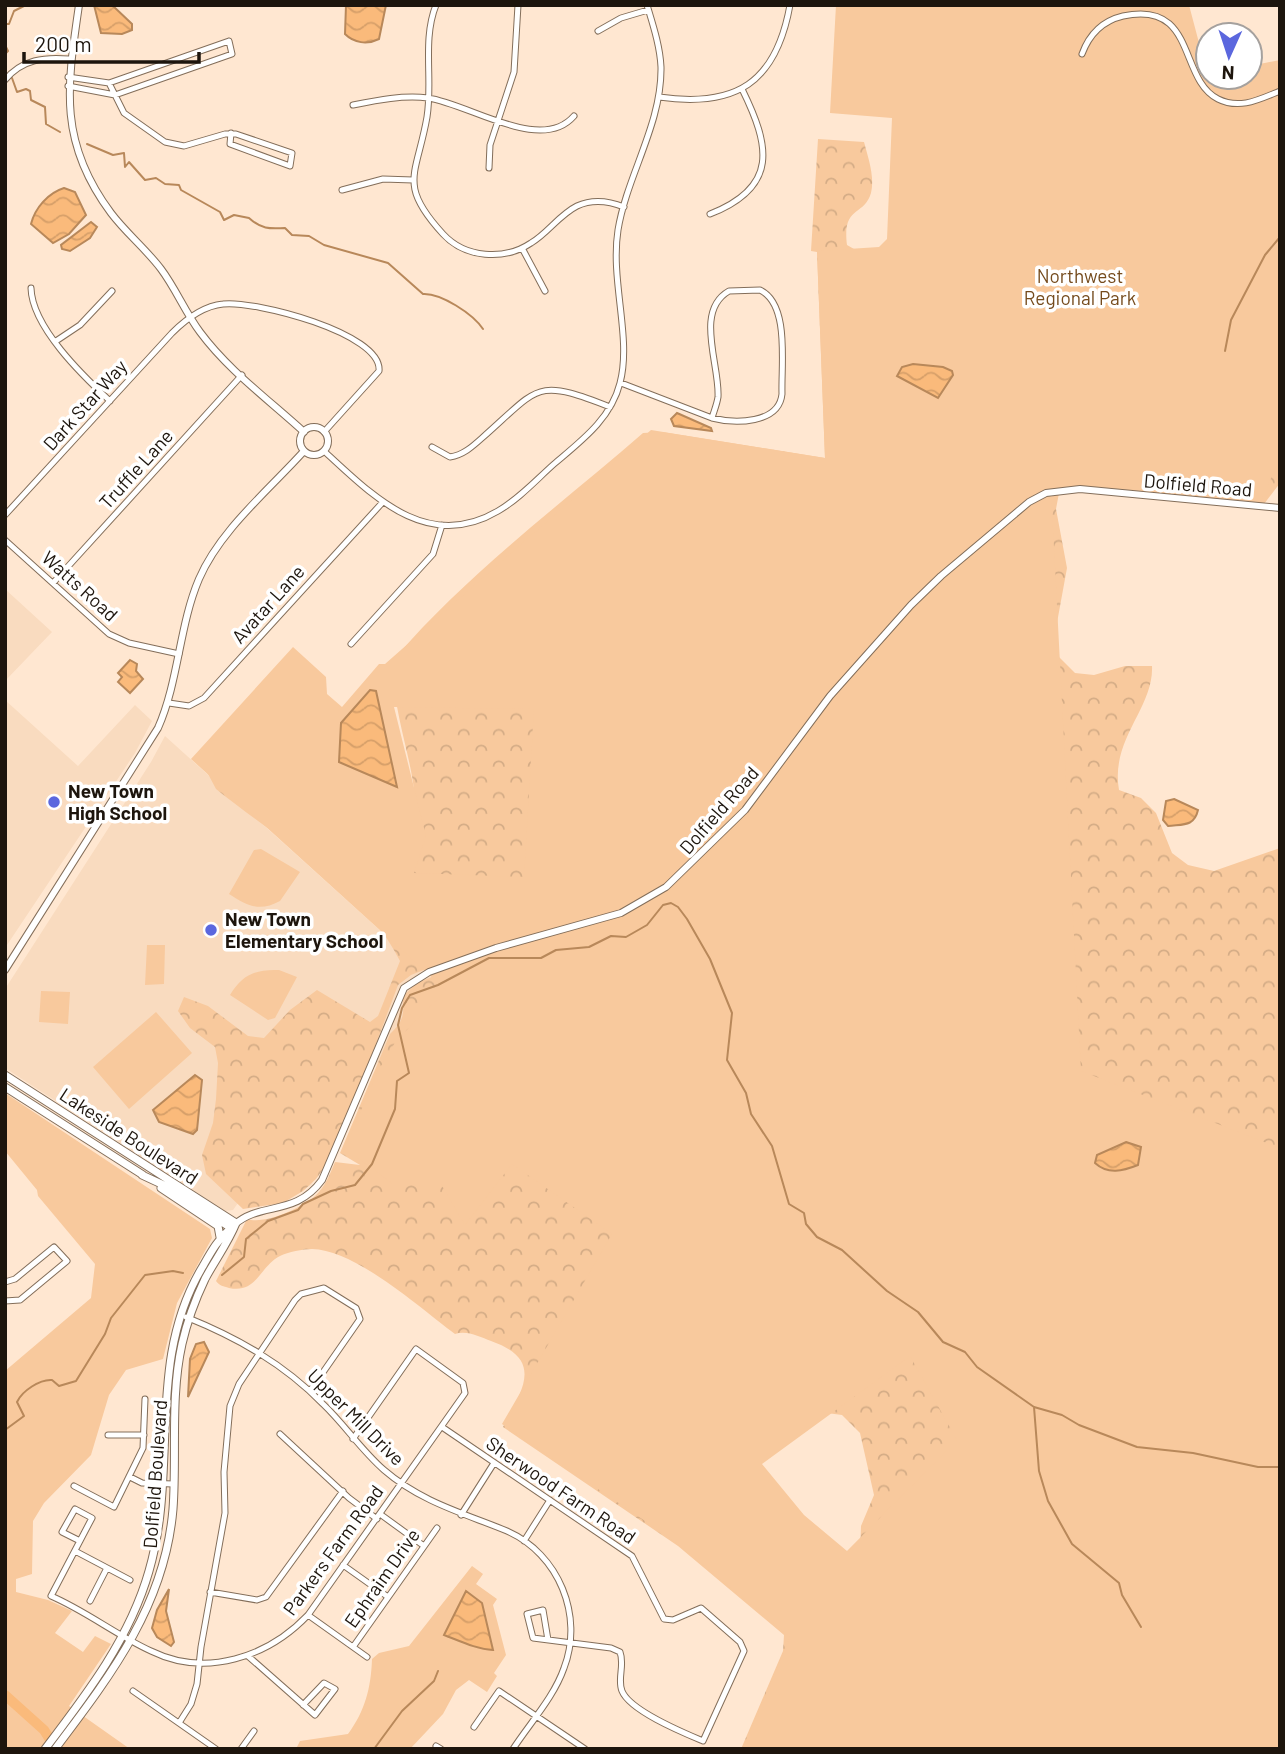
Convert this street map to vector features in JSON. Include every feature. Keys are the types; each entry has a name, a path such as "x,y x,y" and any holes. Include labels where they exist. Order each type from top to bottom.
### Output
{"main road":[{"name":"Lakeside Boulevard","path":"5,1075 233,1226"},
{"name":"Lakeside Boulevard","path":"5,1087 218,1226 220,1237"},
{"path":"142,1175 170,1188 233,1226"},
{"name":"Dolfield Boulevard","path":"55,1749 88,1699 123,1636 150,1570 164,1485 166,1379 171,1345 180,1315 198,1275 220,1237 233,1226"},
{"name":"Dolfield Boulevard","path":"46,1749 132,1641 166,1558 174,1484 177,1374 189,1319 205,1279 233,1226"}],"street":[{"path":"79,5 69,59 68,86 73,131 90,180 111,213 163,272 189,317 212,346 304,432"},
{"path":"436,5 430,28 429,98 413,180 416,202 422,212 458,246 471,252 493,255 522,248 578,206 605,202 624,207"},
{"path":"489,167 489,153 513,72 518,5"},
{"path":"659,97 709,100 742,89 761,75 775,57 784,36 790,5"},
{"path":"324,451 382,503 406,516 442,525 478,520 509,504 592,431 610,407 621,383 622,346 615,269 624,207 659,97 660,57 647,8 598,31"},
{"path":"1082,54 1089,39 1102,25 1125,15 1144,15 1165,22 1177,31 1187,46 1201,84 1219,100 1242,104 1280,91"},
{"path":"68,77 109,83 229,41 232,54 115,94 68,86"},
{"path":"5,80 17,69 40,58 69,59"},
{"path":"109,83 124,113 172,145 191,145 231,133 292,153 290,166 230,144 231,133"},
{"path":"710,214 743,198 761,172 763,136 742,89"},
{"path":"353,105 388,98 429,98 531,131 547,132 562,128 574,116"},
{"path":"342,191 383,179 413,180"},
{"path":"522,248 545,291"},
{"path":"31,288 35,309 56,341 76,369 110,401"},
{"path":"621,383 712,418 727,421 760,418 771,414 782,400 780,315 775,302 761,290 729,291 713,306 711,321 718,394 712,418"},
{"path":"56,341 80,325 112,291"},
{"path":"189,317 221,304 246,305 341,331 375,357 379,362 379,372 324,432"},
{"name":"Dark Star Way","path":"5,515 189,317"},
{"name":"Truffle Lane","path":"53,583 242,375"},
{"path":"432,447 450,457 464,453 528,398 544,389 568,390 610,407"},
{"path":"315,427 324,432 328,441 324,451 313,455 304,451 300,441 304,432 315,427"},
{"path":"5,970 149,746 169,703 193,597 210,558 304,451"},
{"name":"Dolfield Road","path":"233,1226 249,1213 288,1205 311,1192 322,1180 379,1052 395,1004 412,981 496,948 621,914 666,887 745,810 838,687 911,605 941,576 1029,502 1046,493 1080,489 1280,508"},
{"name":"Avatar Lane","path":"169,703 189,706 204,698 382,503"},
{"path":"351,644 433,554 442,525"},
{"name":"Watts Road","path":"5,540 118,640 180,654"},
{"path":"5,1282 15,1279 54,1247 67,1261 20,1300 5,1301"},
{"path":"178,1723 195,1695 225,1513 224,1472 230,1406 239,1384 259,1352 301,1294 324,1288 356,1308 360,1315 358,1322 310,1391"},
{"name":"Upper Mill Drive","path":"180,1315 259,1352 310,1391 354,1439 401,1483 461,1515 524,1541 547,1562 564,1590 571,1621 571,1643 557,1684 513,1749"},
{"name":"Parkers Farm Road","path":"123,1636 169,1658 199,1663 216,1663 248,1656 277,1642 308,1615 442,1427 465,1393 465,1386 450,1372 416,1349 354,1439"},
{"path":"74,1486 114,1507 143,1448 145,1399"},
{"name":"Sherwood Farm Road","path":"442,1427 634,1558 664,1619 673,1620 701,1608 740,1642 744,1651 703,1741 672,1728 625,1696 621,1686 623,1662 620,1652 611,1648 571,1643"},
{"path":"279,1434 343,1491 424,1546"},
{"path":"108,1435 144,1435"},
{"path":"461,1515 494,1463"},
{"path":"130,1477 142,1483 174,1484"},
{"path":"211,1591 257,1600 266,1597 343,1491"},
{"path":"524,1541 550,1500"},
{"path":"80,1541 62,1532 75,1509 92,1518 75,1551 51,1596 123,1636"},
{"name":"Ephraim Drive","path":"353,1647 437,1528"},
{"path":"75,1551 130,1580"},
{"path":"344,1565 388,1597"},
{"path":"90,1601 107,1568"},
{"path":"548,1640 542,1610 527,1614 533,1638 548,1640 571,1643"},
{"path":"308,1615 367,1657"},
{"path":"248,1656 303,1705 315,1715 335,1689 324,1683 303,1705"},
{"path":"133,1691 216,1749"},
{"path":"474,1727 499,1691 585,1749"},
{"path":"241,1749 254,1731"}],"shaded area":[{"path":"5,589 52,632 5,681"},
{"name":"New Town High School","path":"5,700 78,766 135,705 152,721 135,753 5,948"},
{"name":"New Town Elementary School","path":"165,736 446,990 396,1041 352,1094 327,1159 311,1185 283,1203 243,1196 233,1210 225,1211 5,1068 5,989"}],"green space":[{"name":"Northwest Regional Park","path":"836,5 1189,5 1194,24 1194,91 1264,91 1264,63 1280,60 1280,458 1259,505 1080,487 1051,489 1081,1071 1280,1148 1280,1749 742,1749 790,1637 673,1540 502,1424 612,1234 512,1164 465,1225 441,1184 393,1184 355,1156 343,1152 378,1071 396,1041 446,990 191,759 293,647 326,677 327,694 342,707 379,664 385,664 651,430 825,458 817,251 879,247 887,239 892,118 830,113","holes":["394,707 534,709 524,877 414,873 426,836","910,1356 957,1440 847,1551 804,1515 762,1464"]},
{"name":"Northwest Regional Park","path":"1280,102 1280,483 1264,504 1075,485 1043,489 439,964 411,975 398,985 365,1073 324,1168 303,1191 283,1203 243,1209 206,1174 202,1155 213,1123 218,1063 215,1047 190,1028 178,1011 184,997 208,1006 248,1036 264,1038 290,1010 317,990 370,1022 378,1016 400,961 384,934 342,887 216,789 207,772 326,702 415,802 395,692 395,658 483,569 643,433 662,432 825,458 817,252 811,251 818,139 864,142 872,174 871,193 864,206 851,217 846,232 847,245 868,257"},
{"path":"1059,493 1056,509 1067,568 1052,650 1075,673 1094,675 1125,666 1152,666 1146,696 1121,755 1119,790 1141,798 1156,813 1172,853 1188,865 1214,871 1280,848 1280,1749 741,1749 783,1651 784,1635 678,1546 503,1427 522,1389 524,1367 518,1357 508,1349 478,1336 455,1334 387,1282 348,1259 329,1252 308,1249 283,1255 246,1287 229,1288 216,1281 247,1219 273,1218 309,1201 322,1189 335,1162 360,1165 340,1153 390,1034 402,1017 402,997 417,983 485,955 1031,506","holes":["804,1410 842,1415 860,1433 874,1495 861,1526 860,1555 803,1539 687,1417"]},
{"path":"261,849 300,872 280,901 260,907 242,902 229,894 254,850"},
{"path":"147,945 165,945 164,984 145,985"},
{"path":"279,970 297,977 275,1018 268,1020 230,995 244,978 256,972"},
{"path":"41,991 70,992 68,1024 39,1022"},
{"path":"156,1012 192,1053 129,1109 93,1067"},
{"path":"5,1093 210,1229 212,1238 177,1303 163,1359 126,1370 109,1395 91,1455 44,1503 33,1521 32,1574 16,1579 16,1592 48,1600 72,1611 55,1633 83,1652 95,1636 111,1644 69,1706 130,1749 5,1749 5,1371 91,1298 95,1264 38,1196 37,1190 5,1151"},
{"path":"472,1566 483,1574 476,1584 497,1599 493,1605 506,1655 494,1673 497,1676 487,1692 469,1680 456,1690 443,1714 410,1749 296,1749 300,1741 348,1734 366,1699 372,1659 379,1653 409,1646"}],"water":[{"path":"94,5 112,5 132,24 132,30 122,34 101,33"},
{"path":"346,5 386,5 379,39 361,42 345,34"},
{"path":"64,188 75,192 86,215 69,234 53,243 31,224 43,202"},
{"path":"91,222 97,227 90,238 70,251 62,249 61,245"},
{"path":"913,364 943,367 952,371 953,375 938,398 897,376 902,367"},
{"path":"677,413 711,428 712,431 674,426 671,419"},
{"path":"130,660 137,664 136,671 143,679 130,693 118,682 122,677 118,673"},
{"path":"370,690 376,691 397,787 339,762 341,723"},
{"path":"1174,799 1198,810 1191,822 1168,826 1163,820 1166,801"},
{"path":"195,1075 202,1080 197,1130 193,1134 159,1122 153,1110"},
{"path":"1126,1142 1141,1147 1138,1165 1116,1171 1095,1163 1097,1155"},
{"path":"204,1342 209,1352 188,1397 190,1359 196,1344"},
{"path":"169,1589 166,1611 174,1642 171,1646 157,1637 152,1628 157,1610"},
{"path":"466,1591 482,1603 493,1650 444,1635"}],"waterway":[{"path":"5,24 9,24 14,11 26,5"},
{"path":"5,45 8,51 5,54"},
{"path":"12,78 17,92 26,89 30,91 31,100 45,107 46,124 60,132"},
{"path":"87,144 113,155 124,153 125,167 129,162 145,180 156,178 165,184 179,185 181,190 220,212 224,220 234,215 249,218 261,226 285,228 292,235 309,236 324,245 388,263 423,294 439,297 456,306 483,329"},
{"path":"1225,351 1231,320 1265,255 1280,237"},
{"path":"222,1275 244,1257 246,1239 268,1221 298,1210 303,1204 331,1191 355,1185 372,1164 395,1109 397,1081 409,1073 398,1025 402,1008 410,995 438,985 489,958 541,958 556,950 589,947 611,936 626,937 647,925 663,905 671,903 678,907 687,919 710,959 732,1013 727,1060 746,1093 751,1114 772,1146 789,1204 804,1213 806,1224 817,1237 842,1250 887,1291 918,1312 943,1342 965,1352 977,1367 1034,1407 1062,1415 1079,1425 1137,1447 1193,1453 1258,1467 1280,1467"},
{"path":"5,1430 24,1416 17,1402 32,1386 47,1380 52,1380 59,1386 76,1381 105,1334 111,1318 145,1275 173,1271 183,1273"},
{"path":"1034,1407 1039,1471 1048,1501 1072,1544 1119,1583 1122,1595 1141,1627"},
{"path":"374,1749 402,1711 434,1681 438,1671"},
{"path":"5,1695 44,1730 56,1749"}],"place":[{"name":"New Town High School","path":"54,802"},
{"name":"New Town Elementary School","path":"211,930"}]}
